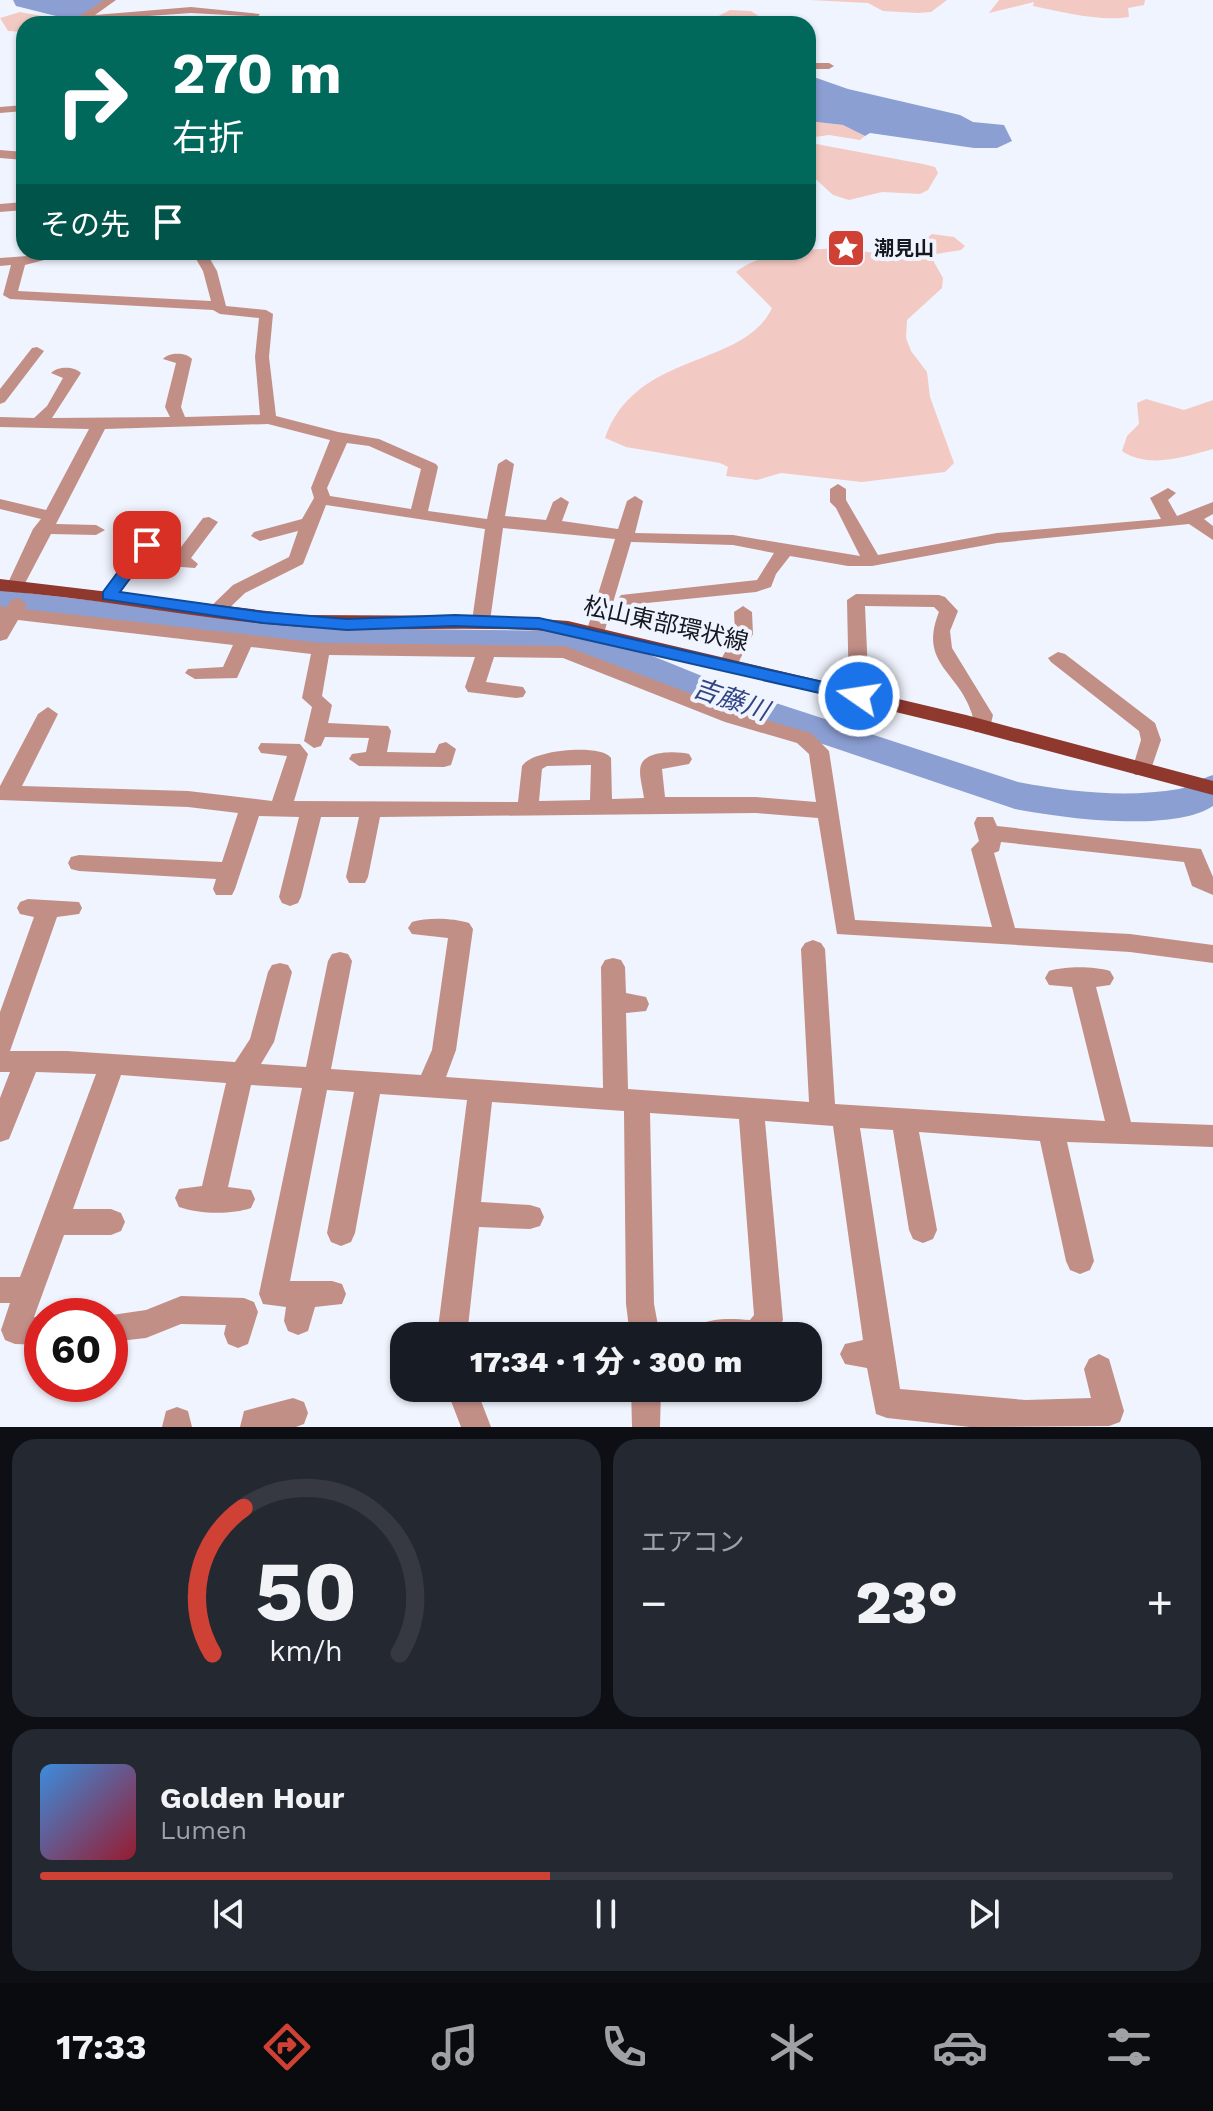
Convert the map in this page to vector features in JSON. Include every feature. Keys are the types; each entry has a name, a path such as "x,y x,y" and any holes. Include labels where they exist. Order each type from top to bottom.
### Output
{"main road":[{"name":"松山東部環状線","path":"14,597 108,596 215,611 347,624 539,623 595,633 859,696 1205,786"}],"street":[{"path":"87,16 111,0"},
{"path":"118,16 191,10 255,14 253,16"},
{"path":"816,66 829,66"},
{"path":"0,262 30,260"},
{"path":"204,260 210,271 218,306 223,312 266,314 262,357 268,419"},
{"path":"19,261 10,295 218,306"},
{"path":"0,399 37,351"},
{"path":"170,359 185,359 173,407 179,421"},
{"path":"38,423 53,408 73,373 59,373"},
{"path":"0,422 99,424 268,419 337,437 373,442 430,467 418,515"},
{"path":"0,635 45,522 99,424"},
{"path":"323,499 319,488 339,443 337,437"},
{"path":"481,621 486,570 506,464"},
{"path":"838,489 838,502 843,505 872,561"},
{"path":"1168,493 1158,498 1172,522"},
{"path":"323,499 495,525 506,521 625,536 733,540 848,561 872,561 997,538 1172,522 1192,518 1213,507"},
{"path":"215,611 239,589 286,569 297,560 303,552 314,508 323,499"},
{"path":"595,633 635,501"},
{"path":"552,526 561,502"},
{"path":"0,504 45,522 96,530"},
{"path":"1192,518 1213,535"},
{"path":"108,596 142,552 184,562 209,522"},
{"path":"260,536 309,522"},
{"path":"627,599 750,588 765,583 767,573 786,549"},
{"path":"14,597 244,640 321,649 565,652 732,717 804,738 819,751 845,928 1130,943 1213,954"},
{"path":"859,696 856,600 939,601 949,611 941,631 942,648 983,715 982,727"},
{"path":"728,665 744,634 743,612"},
{"path":"195,673 230,674 244,640"},
{"path":"321,649 312,698 322,705 315,736 381,731 367,759 444,760 446,749"},
{"path":"487,649 475,687 516,692"},
{"path":"1059,664 1148,728 1151,740 1142,770"},
{"path":"48,714 4,793 188,799 251,807 312,809 756,805 829,811"},
{"path":"268,748 293,749 298,754 281,808"},
{"path":"528,808 532,766 543,759 601,758 601,805"},
{"path":"655,805 651,766 663,760 682,759"},
{"path":"79,863 227,880 251,807"},
{"path":"290,897 312,809"},
{"path":"357,877 371,809"},
{"path":"1006,937 982,849 991,845 986,828 1193,855 1200,880 1213,887"},
{"path":"0,1046 49,908"},
{"path":"420,928 461,929 444,1050 429,1087"},
{"path":"813,949 868,1354 887,1403 994,1414 1076,1416 1109,1411 1099,1369"},
{"path":"332,1294 301,1308 273,1294 340,961"},
{"path":"613,967 625,1003 627,1100 643,1322"},
{"path":"241,1199 201,1198 241,1074 262,1042 280,972"},
{"path":"1080,978 1121,1133"},
{"path":"0,1062 112,1064 1051,1130 1213,1136"},
{"path":"0,1131 27,1062"},
{"path":"27,1298 112,1064"},
{"path":"341,1233 369,1082"},
{"path":"454,1322 481,1090"},
{"path":"751,1109 767,1322"},
{"path":"904,1120 923,1230"},
{"path":"1051,1130 1084,1248"},
{"path":"466,1214 530,1217"},
{"path":"55,1222 111,1222"},
{"path":"0,1290 30,1290"},
{"path":"24,1306 15,1330 24,1330"},
{"path":"128,1326 146,1324 181,1310 244,1312 238,1334"},
{"path":"466,1402 476,1427"},
{"path":"646,1402 646,1424"},
{"path":"255,1427 255,1422 293,1413"}],"shaded area":[{"path":"810,0 947,0 931,12 918,13 883,11 868,3"},
{"path":"999,0 1145,0 1144,5 1128,8 1129,17 1106,18 1033,6 1034,2 989,13"},
{"path":"730,10 751,11 758,16 719,16"},
{"path":"20,12 42,16 16,16 16,32 8,31 0,18"},
{"path":"816,122 843,125 865,136 860,140 829,135 816,137"},
{"path":"816,144 923,164 935,167 938,173 928,190 920,194 882,192 849,200 833,195 816,179"},
{"path":"932,234 954,237 965,246 961,250 930,255 943,278 942,288 907,320 906,338 911,351 927,372 930,397 954,463 945,472 862,482 781,473 757,480 726,476 728,467 720,463 626,447 605,438 620,410 640,389 664,374 738,342 758,327 772,308 736,272 746,265 758,260 816,260 816,250 843,249 913,256 929,250 927,238"},
{"path":"1146,399 1184,410 1213,400 1213,449 1167,460 1144,459 1122,451 1127,436 1139,424 1137,403"}],"water":[{"path":"13,0 105,0 81,16 56,16 16,6"},
{"path":"816,78 848,89 960,115 973,122 1004,125 1012,141 997,148 974,148 870,133 865,136 843,125 816,122"}],"waterway":[{"name":"吉藤川","path":"0,600 334,639 575,642 606,650 726,699 1015,795 1066,805 1114,807 1191,802 1213,788"}],"place":[{"name":"潮見山","path":"846,248"}],"route":[{"path":"147,545 108,596 287,620 347,624 455,621 539,623 595,633 859,696"}]}
